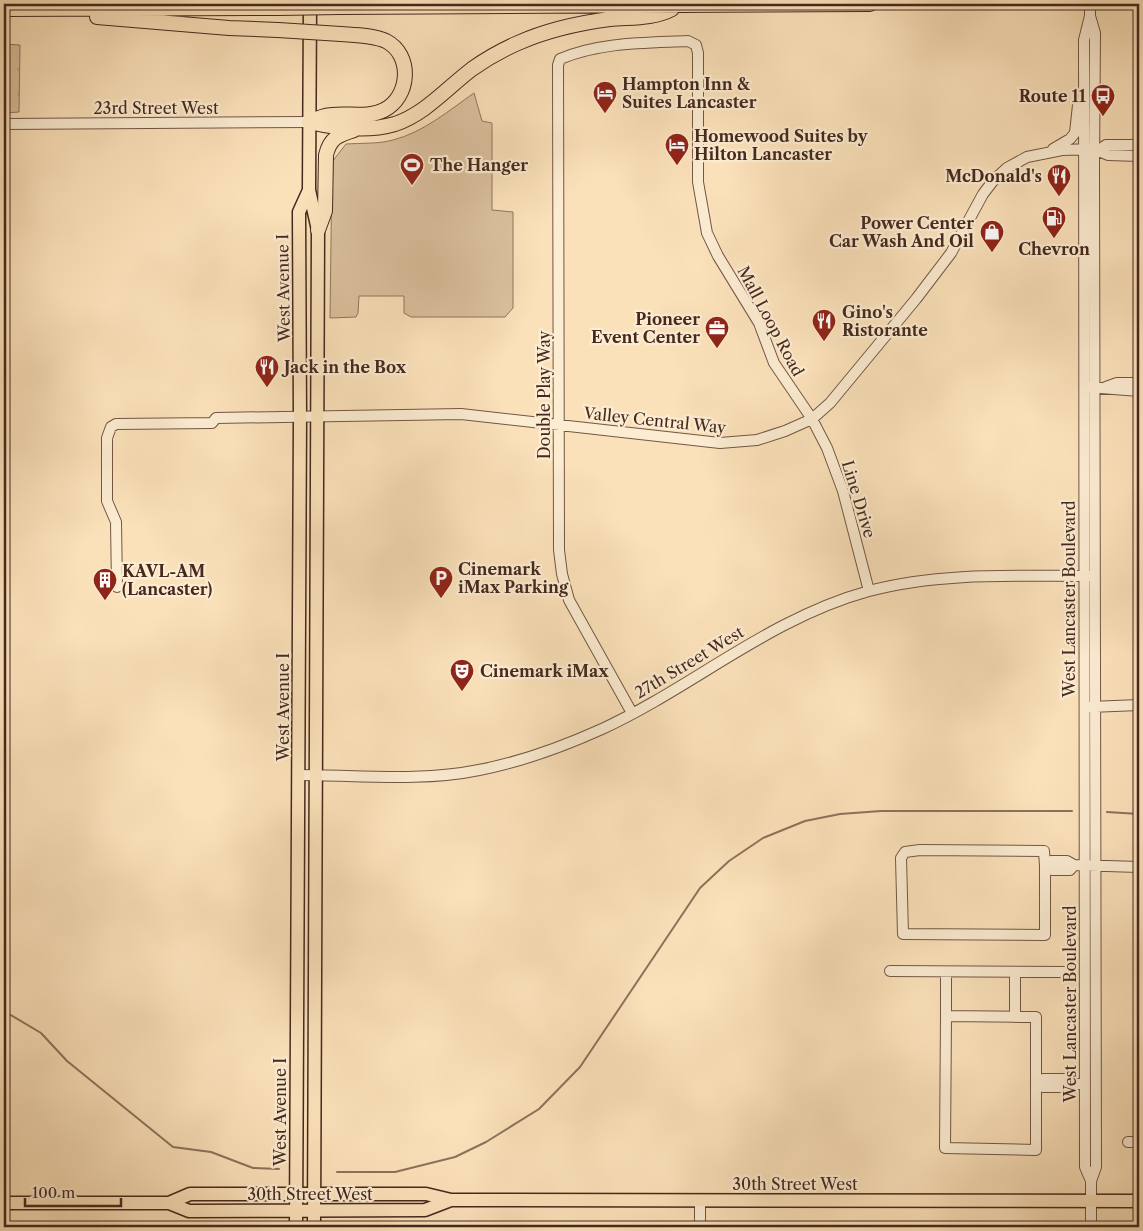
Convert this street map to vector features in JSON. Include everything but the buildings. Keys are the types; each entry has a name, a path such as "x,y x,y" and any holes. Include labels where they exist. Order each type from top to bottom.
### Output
{"highway":[{"path":"4,9 870,4"},
{"path":"309,122 330,127 380,127 408,118 480,64 518,43 540,35 600,21 661,15 679,6"},
{"path":"54,9 75,14 151,22 369,36 386,41 398,50 405,70 403,89 396,102 384,110 360,114 330,114 309,122"},
{"path":"318,230 325,211 326,155 328,148 339,134 362,128"}],"main road":[{"name":"West Avenue I","path":"310,4 309,190 318,230 314,1227"},
{"name":"West Avenue I","path":"296,1227 300,592 299,212 309,190"},
{"path":"300,592 307,603 310,648 317,651"},
{"name":"30th Street West","path":"169,1203 190,1194 426,1194 451,1200 1139,1202"},
{"name":"30th Street West","path":"4,1203 169,1203 189,1211 314,1211 425,1210 451,1200"}],"street":[{"name":"West Lancaster Boulevard","path":"1090,4 1090,16 1084,40 1084,92 1092,149 1095,387 1095,707 1085,1084 1085,1167 1091,1181"},
{"name":"West Lancaster Boulevard","path":"1090,16 1095,33 1084,388 1084,707 1090,865 1096,1167 1091,1181 1091,1227"},
{"name":"Mall Loop Road","path":"560,59 576,52 616,45 688,41 696,45 698,53 698,182 707,232 718,256 759,323 774,363 812,419"},
{"name":"Double Play Way","path":"560,59 558,65 559,550 562,574 569,600 632,713"},
{"path":"1051,151 1070,139 1074,133 1079,98 1084,92"},
{"name":"23rd Street West","path":"4,124 309,122"},
{"name":"Valley Central Way","path":"117,587 116,522 107,501 107,438 111,427 116,424 212,423 216,418 461,414 720,443 757,440 812,419 830,403 859,370 951,253 983,194 993,181 1008,168 1027,157 1051,151 1092,149 1106,145 1139,145"},
{"name":"Valley Central Way","path":"1092,149 1108,155 1139,156"},
{"path":"1106,387 1117,382 1139,383"},
{"path":"1084,388 1106,387 1118,390 1139,391"},
{"name":"Line Drive","path":"812,419 828,448 843,491 869,591"},
{"name":"27th Street West","path":"299,775 430,776 477,771 523,760 603,729 780,625 823,606 869,591 909,582 948,578 1096,576"},
{"path":"1084,707 1139,705"},
{"path":"1046,866 1044,851 920,850 905,852 901,858 903,934 1045,935 1046,866 1051,861 1067,861 1074,865 1139,867"},
{"path":"890,971 946,973 1069,972"},
{"path":"1015,972 1015,1017"},
{"path":"946,973 945,1148 1036,1150 1038,1082 1036,1017 946,1016"},
{"path":"1038,1082 1042,1079 1068,1079 1072,1084 1085,1084"},
{"path":"700,1200 700,1227"}],"green space":[{"path":"4,44 20,45 19,112 4,113"},
{"name":"The Hanger","path":"474,93 482,121 492,123 492,210 513,212 513,308 505,317 411,317 404,313 404,296 359,296 356,317 330,318 332,162 346,144 382,142 415,132"}],"waterway":[{"path":"337,1172 395,1172 455,1157 486,1142 539,1109 580,1067 700,888 729,861 763,838 805,821 840,814 881,811 1072,811"},
{"path":"1107,812 1139,814"},
{"path":"4,1011 41,1033 67,1061 173,1147 211,1152 253,1168 279,1169"}],"place":[{"name":"Hampton Inn & Suites Lancaster","path":"605,114"},
{"name":"Route 11","path":"1103,117"},
{"name":"Homewood Suites by Hilton Lancaster","path":"677,166"},
{"name":"The Hanger","path":"412,186"},
{"name":"McDonald's","path":"1059,197"},
{"name":"Chevron","path":"1054,239"},
{"name":"Power Center Car Wash And Oil","path":"992,253"},
{"name":"Gino's Ristorante","path":"824,342"},
{"name":"Pioneer Event Center","path":"717,349"},
{"name":"Jack in the Box","path":"267,388"},
{"name":"Cinemark iMax Parking","path":"441,599"},
{"name":"KAVL-AM (Lancaster)","path":"105,601"},
{"name":"Cinemark iMax","path":"462,692"}]}
